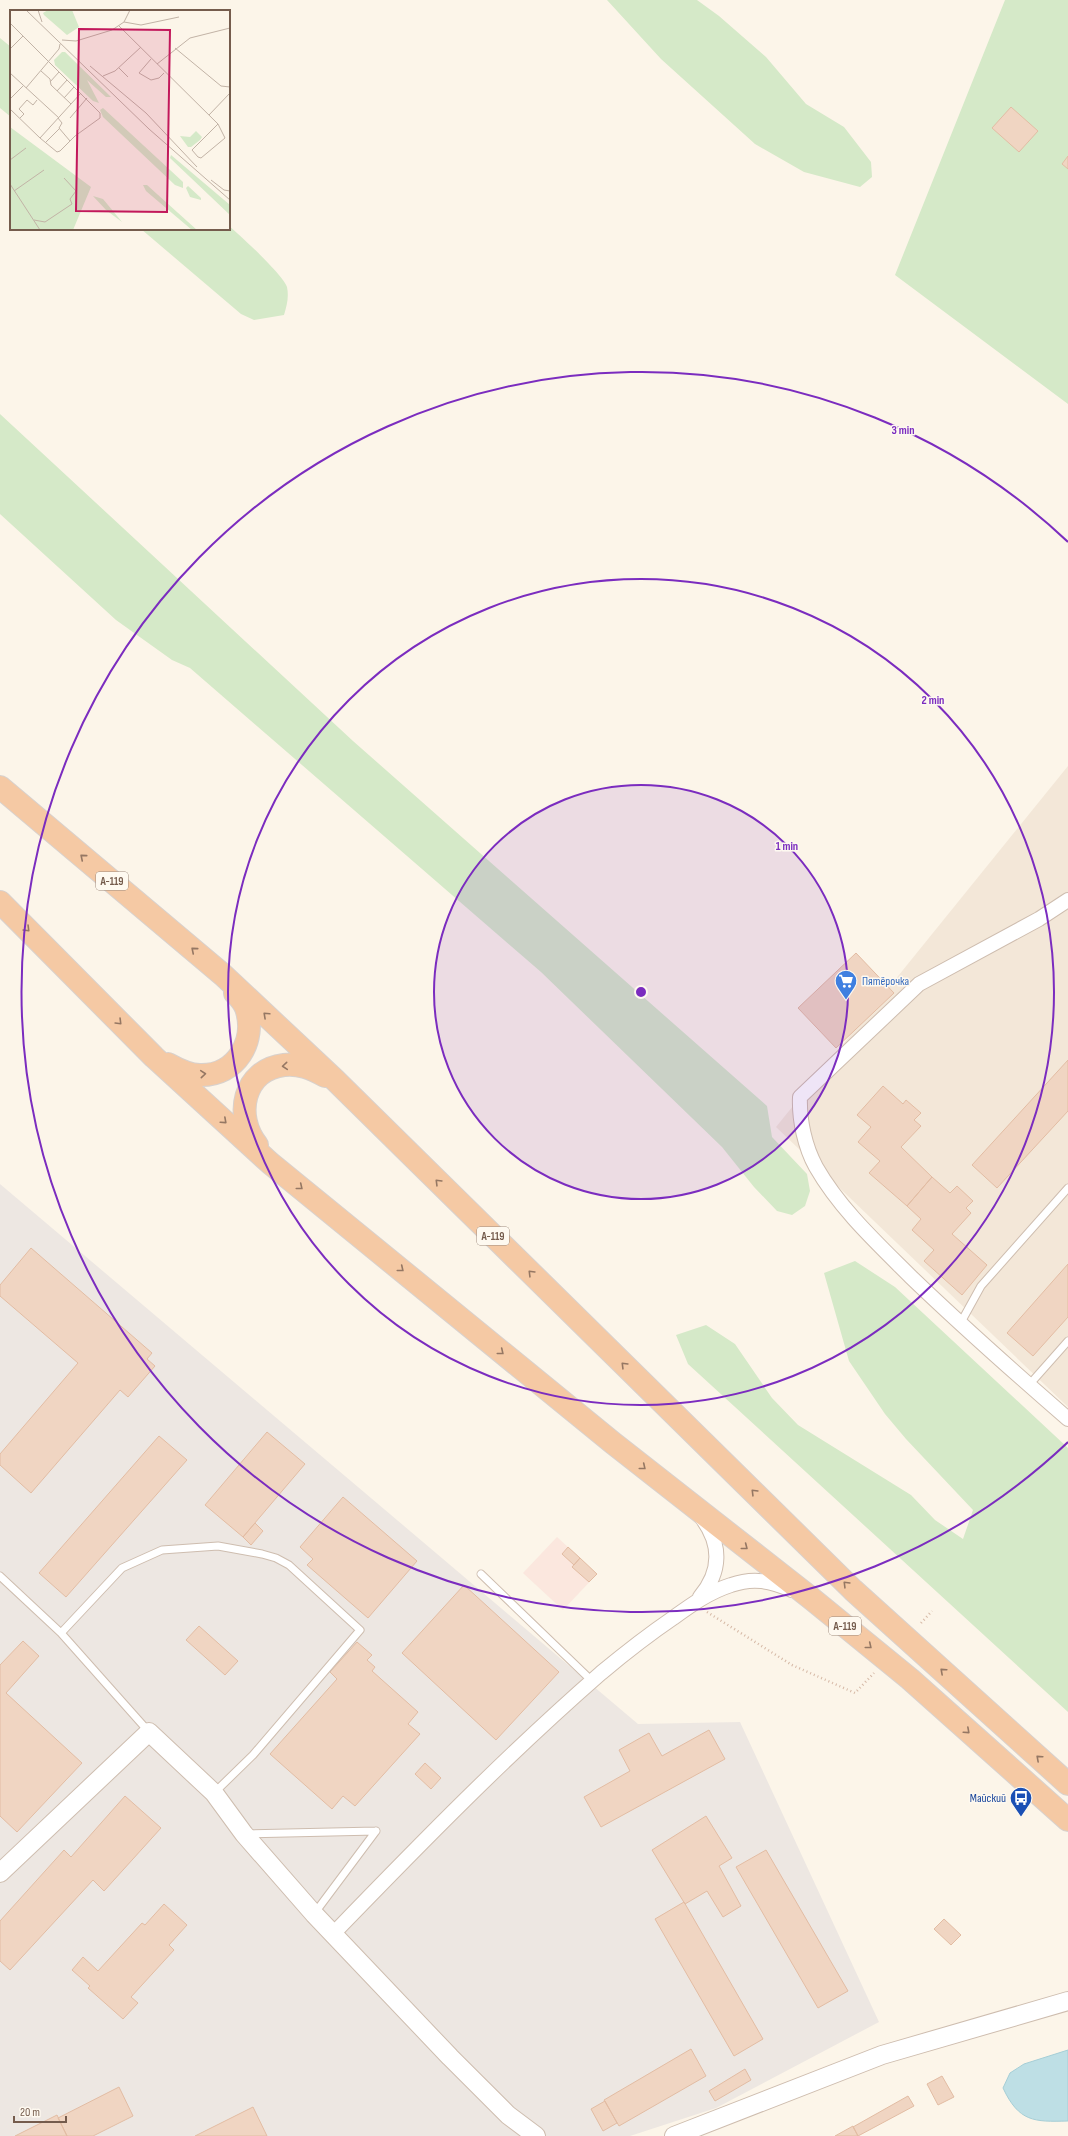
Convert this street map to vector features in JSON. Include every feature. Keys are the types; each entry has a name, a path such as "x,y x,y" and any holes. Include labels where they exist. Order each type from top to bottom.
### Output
{"highway":[{"name":"А-119","path":"0,787 223,975 335,1080 853,1590 1068,1784"},
{"name":"А-119","path":"0,902 154,1057 270,1162 694,1507 812,1599 910,1679 1068,1820"},
{"path":"154,1057 177,1069 200,1075 224,1070 241,1056 249,1034 246,1008 223,975"},
{"path":"270,1162 253,1141 244,1123 244,1104 251,1086 264,1072 284,1065 308,1067 335,1080"}],"street":[{"path":"1068,900 1039,918 919,984 800,1097 799,1112 808,1149 815,1166 832,1193 871,1238 960,1325 1068,1419"},
{"path":"694,1507 707,1524 714,1540 717,1558 716,1571 710,1586 696,1602"},
{"path":"333,1934 456,1807 592,1681 633,1646 696,1602 715,1590 731,1584 763,1580 812,1599"},
{"path":"0,1873 148,1732 214,1793 244,1834 314,1914 450,2058 508,2115 536,2136"},
{"path":"674,2136 882,2055 1068,2001"}],"lane":[{"path":"960,1325 981,1286 1068,1188"},
{"path":"1029,1385 1068,1341"},
{"path":"61,1633 122,1568 162,1550 218,1546 262,1554 276,1558 289,1565 360,1630 253,1755 214,1793"},
{"path":"481,1574 592,1681"},
{"path":"0,1576 61,1633 148,1732"},
{"path":"244,1834 376,1831 314,1914"}],"path":[{"path":"696,1602 792,1665 855,1694 874,1673"},
{"path":"921,1623 932,1611"}],"shaded area":[{"path":"1068,766 1068,1407 776,1127"},
{"path":"0,1184 638,1724 740,1722 879,2022 716,2108 630,2136 0,2136"},
{"path":"557,1537 597,1574 563,1610 523,1573"}],"green space":[{"path":"607,0 697,0 719,16 766,57 806,104 844,127 871,162 872,177 860,187 804,172 755,144 661,59"},
{"path":"1005,0 1068,0 1068,404 895,275"},
{"path":"0,38 10,46 10,116 0,108"},
{"path":"230,227 278,274 287,287 288,294 284,315 254,320 241,314 142,230 230,230"},
{"path":"0,414 353,741 767,1106 772,1137 807,1174 810,1191 805,1206 792,1215 777,1211 754,1187 722,1147 541,972 190,668 172,660 116,620 0,514"},
{"path":"855,1261 895,1287 1068,1448 1068,1712 688,1364 676,1335 706,1325 735,1344 772,1398 798,1425 911,1495 935,1520 963,1539 973,1510 906,1439 885,1414 849,1361 824,1273"}],"water":[{"path":"1068,2050 1068,2121 1037,2120 1022,2114 1015,2108 1003,2088 1010,2073 1024,2064"}],"building":[{"path":"1011,107 1038,131 1019,152 992,128"},
{"path":"1068,156 1068,169 1062,164"},
{"name":"Пятёрочка","path":"856,953 894,993 836,1048 798,1008"},
{"path":"1068,1060 1068,1111 997,1188 972,1165"},
{"path":"883,1086 903,1104 906,1100 921,1113 914,1120 921,1126 901,1147 932,1177 907,1206 869,1173 880,1161 858,1142 871,1127 857,1115"},
{"path":"932,1177 950,1193 957,1186 973,1201 966,1208 971,1213 952,1234 987,1265 962,1295 924,1261 934,1250 912,1230 921,1219 907,1206"},
{"path":"31,1248 152,1353 147,1359 155,1366 128,1397 120,1390 31,1493 0,1465 0,1454 78,1363 0,1296 0,1285"},
{"path":"1068,1264 1068,1317 1033,1356 1007,1333"},
{"path":"267,1432 305,1464 243,1537 205,1505"},
{"path":"159,1436 187,1460 66,1597 39,1573"},
{"path":"343,1497 417,1561 368,1618 307,1565 313,1559 300,1547"},
{"path":"255,1523 263,1531 251,1545 243,1537"},
{"path":"568,1547 580,1558 574,1565 562,1554"},
{"path":"580,1558 597,1574 589,1582 572,1567"},
{"path":"464,1585 559,1672 496,1740 402,1653"},
{"path":"199,1626 238,1661 225,1675 186,1640"},
{"path":"23,1641 39,1656 6,1693 82,1763 17,1832 0,1816 0,1665"},
{"path":"357,1642 372,1655 367,1660 375,1667 372,1671 418,1712 408,1724 420,1734 355,1806 343,1796 332,1809 270,1754 337,1679 330,1672"},
{"path":"709,1730 725,1759 601,1827 584,1797 630,1771 619,1750 649,1733 662,1756"},
{"path":"425,1763 441,1778 431,1789 415,1774"},
{"path":"125,1796 161,1828 104,1891 93,1880 10,1970 0,1961 0,1921 64,1850 71,1857"},
{"path":"706,1816 732,1858 719,1866 741,1906 723,1917 707,1891 685,1904 652,1850"},
{"path":"766,1850 848,1991 818,2008 736,1867"},
{"path":"684,1902 763,2039 734,2056 655,1919"},
{"path":"164,1904 187,1925 169,1945 174,1950 131,1997 138,2003 123,2019 88,1988 90,1986 72,1970 83,1957 98,1971 142,1923 145,1925"},
{"path":"944,1919 961,1935 951,1945 934,1929"},
{"path":"691,2049 706,2076 619,2126 604,2100"},
{"path":"745,2069 751,2080 715,2101 709,2091"},
{"path":"942,2076 954,2097 938,2105 927,2084"},
{"path":"119,2087 133,2116 93,2136 67,2136 58,2118"},
{"path":"908,2096 914,2106 858,2136 853,2127"},
{"path":"605,2101 617,2123 603,2131 591,2109"},
{"path":"253,2107 267,2136 195,2136"},
{"path":"57,2115 67,2136 15,2136"},
{"path":"853,2126 858,2136 835,2136"}],"place":[{"name":"Пятёрочка","path":"846,1000"},
{"name":"Майский","path":"1021,1818"}]}
